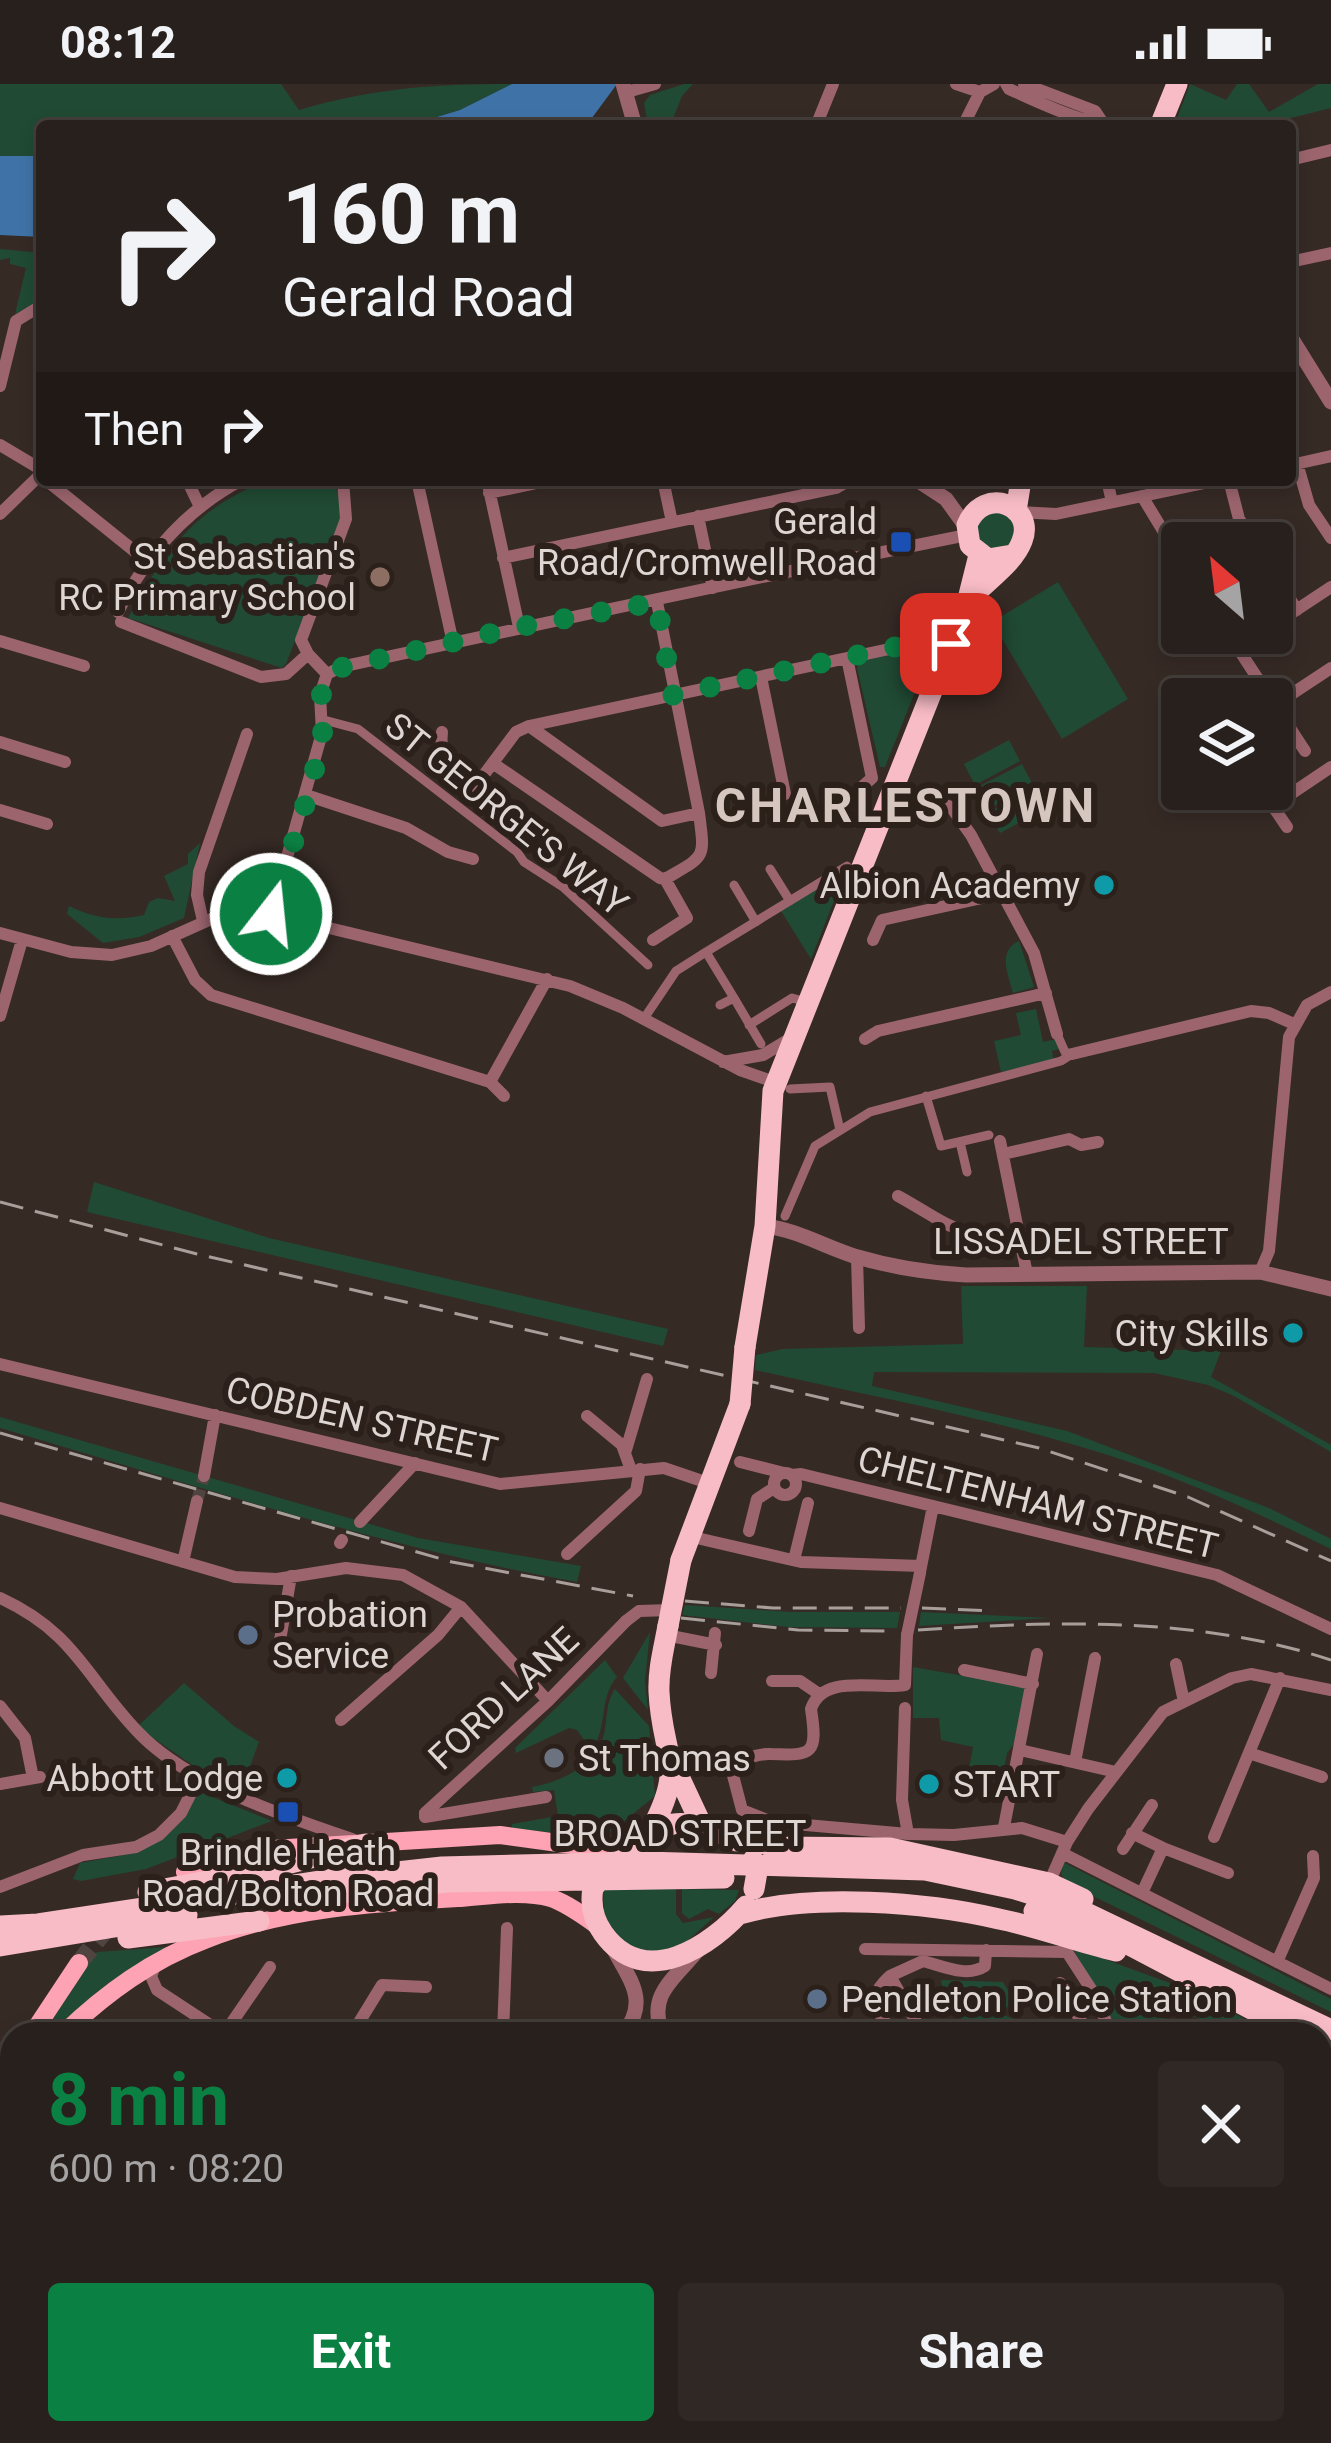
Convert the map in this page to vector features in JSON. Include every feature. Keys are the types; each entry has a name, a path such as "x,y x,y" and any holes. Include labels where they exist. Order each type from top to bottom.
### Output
{"highway":[{"path":"1162,120 1177,84"},
{"path":"702,1826 671,1760 659,1696 681,1560 740,1404 745,1347 775,1221 770,1109 784,1086 796,1033 967,603 979,555 967,532 971,515 1009,486"},
{"path":"967,603 1018,546 1023,521 1017,512 1017,486"},
{"path":"989,502 1017,512"},
{"path":"979,555 1003,559 1018,546"},
{"path":"643,1837 668,1797 671,1760"},
{"path":"681,1821 702,1826 743,1846 753,1860 754,1889 740,1914 702,1945 660,1963 640,1960 612,1946 592,1910 593,1888 616,1859 643,1837 681,1821"},
{"path":"726,1836 779,1847 890,1848 1049,1883 1095,1904 1143,1947"},
{"path":"0,1923 250,1873 366,1844"},
{"name":"BROAD STREET","path":"0,1923 38,1924 442,1867 645,1862 925,1870 1078,1909 1279,2022"},
{"name":"BROAD STREET","path":"0,1948 291,1898 448,1882 827,1876 922,1885 1010,1903 1143,1947 1313,2022"},
{"path":"740,1914 778,1904 928,1908 1143,1947"},
{"path":"0,1948 84,1944 259,1921"},
{"path":"1265,2014 1273,2022"}],"main road":[{"path":"185,1872 244,1852 272,1849 500,1835 595,1848 643,1837"},
{"path":"76,2022 113,1989 157,1963 259,1921 338,1908 515,1894 551,1898 598,1927"},
{"path":"40,2022 79,1963"}],"street":[{"path":"633,120 625,88 655,84"},
{"path":"818,120 832,84"},
{"path":"956,84 980,92"},
{"path":"966,120 980,92 994,84"},
{"path":"1006,84 1085,120"},
{"path":"1024,84 1095,111 1101,120"},
{"path":"1296,159 1331,150"},
{"path":"1296,261 1331,253"},
{"path":"0,386 16,321 36,309"},
{"path":"1296,346 1331,402"},
{"path":"0,445 36,471"},
{"path":"1296,464 1331,456"},
{"path":"1296,469 1309,505 1331,538"},
{"path":"0,514 36,481"},
{"path":"55,486 148,562"},
{"path":"190,486 199,505"},
{"path":"232,486 199,505 172,530 148,562 120,617 261,677 286,674 308,654"},
{"path":"327,674 301,640 348,511 344,486"},
{"path":"418,486 453,644"},
{"path":"488,486 519,627"},
{"path":"664,486 672,522"},
{"path":"503,558 840,486"},
{"path":"271,914 324,720 320,695 327,674 519,627 657,602 967,532 946,499 926,486"},
{"path":"1108,486 1112,502"},
{"path":"1017,512 1056,514 1177,486"},
{"path":"1230,486 1241,522"},
{"path":"1142,496 1161,527"},
{"path":"946,499 989,502"},
{"path":"1018,546 1056,514"},
{"path":"698,517 712,588"},
{"path":"1293,613 1331,587"},
{"path":"657,602 703,854 665,879"},
{"path":"1293,604 1297,610"},
{"path":"442,732 440,751 445,764 474,788 516,732 529,726 927,640 951,644"},
{"path":"0,641 84,666"},
{"path":"847,658 872,778 862,786"},
{"path":"1293,690 1331,668"},
{"path":"760,676 785,794"},
{"name":"ST GEORGE'S WAY","path":"324,720 358,729 524,862 563,887 648,965"},
{"path":"529,726 662,821 699,813"},
{"path":"1293,732 1305,751"},
{"path":"203,921 197,895 199,872 247,734"},
{"path":"0,742 65,762"},
{"path":"494,764 665,879 687,918 653,940"},
{"path":"1293,794 1328,774"},
{"path":"894,784 951,807 1034,953 1058,1034 1065,1052 1072,1054"},
{"path":"306,795 406,828 448,852 473,859"},
{"path":"0,810 46,824"},
{"path":"1276,810 1288,827"},
{"path":"643,1020 676,971 847,866"},
{"path":"770,869 790,901"},
{"path":"734,885 756,922"},
{"path":"873,940 882,920 982,898 1001,889"},
{"path":"0,933 85,955 112,955 138,950 203,921 232,914 271,914 547,979 643,1020 722,1062 784,1086 830,1087 840,1130"},
{"path":"172,936 195,980 212,995 490,1082 504,1096"},
{"path":"0,1016 22,940"},
{"path":"706,952 760,1044"},
{"path":"490,1082 547,979"},
{"path":"1260,1272 1269,1252 1289,1037 1307,1005 1331,992"},
{"path":"865,1039 878,1031 1046,993"},
{"path":"720,1005 734,998"},
{"path":"749,1025 792,998 808,1003"},
{"path":"775,1221 815,1146 870,1112 1072,1054 1251,1011 1294,1024"},
{"path":"722,1062 763,1055 796,1033"},
{"path":"926,1096 941,1146"},
{"path":"961,1142 967,1172"},
{"path":"926,1150 961,1142 1098,1142"},
{"path":"997,1143 1022,1235 1027,1274"},
{"path":"898,1196 971,1237 987,1240 1022,1235"},
{"name":"LISSADEL STREET","path":"775,1221 857,1256 924,1272 1260,1272 1331,1289"},
{"path":"857,1256 859,1328"},
{"name":"COBDEN STREET","path":"0,1364 500,1484 664,1468 712,1485"},
{"path":"626,1450 647,1379"},
{"path":"204,1476 215,1415"},
{"path":"567,1554 636,1491 636,1470 626,1450 587,1416"},
{"name":"CHELTENHAM STREET","path":"740,1462 1217,1575 1329,1628"},
{"path":"360,1522 415,1463"},
{"path":"749,1531 757,1498 774,1488 784,1496 793,1492 796,1483 788,1474"},
{"path":"182,1562 197,1501"},
{"path":"794,1560 808,1503"},
{"path":"933,1506 907,1636 905,1685 883,1689 832,1686 819,1694 811,1709 815,1737 809,1750 797,1757 763,1754 730,1764 739,1804 753,1817 772,1822 908,1834 1022,1828 1331,1989"},
{"path":"0,1508 236,1576 291,1576 346,1568 388,1570 433,1588 461,1607 548,1701"},
{"path":"688,1536 794,1560 920,1570"},
{"path":"276,1664 291,1576"},
{"path":"0,1598 60,1636 137,1732 170,1761 198,1779 366,1844"},
{"path":"341,1720 438,1635 461,1607"},
{"name":"FORD LANE","path":"546,1797 532,1806 425,1817 424,1813 640,1611 668,1624"},
{"path":"668,1624 716,1639 711,1673"},
{"path":"1004,1827 1037,1654"},
{"path":"1075,1762 1095,1658"},
{"path":"1176,1664 1184,1702"},
{"path":"964,1670 1033,1684"},
{"path":"1049,1883 1064,1848 1163,1712 1232,1678 1251,1674 1331,1690"},
{"path":"1214,1837 1280,1678"},
{"path":"772,1681 800,1681 819,1694"},
{"path":"0,1706 7,1722 25,1738 36,1778 0,1784"},
{"path":"904,1708 909,1725 902,1800 908,1834"},
{"path":"1019,1750 1116,1772"},
{"path":"1249,1753 1322,1777"},
{"path":"0,1887 83,1855 136,1847 181,1813 198,1779"},
{"path":"1123,1850 1152,1805"},
{"path":"272,1849 298,1836 292,1816"},
{"path":"1132,1833 1228,1873"},
{"path":"1142,1893 1162,1848"},
{"path":"1277,1962 1315,1878 1312,1856"},
{"path":"503,2022 506,1928"},
{"path":"658,2022 659,1995 702,1945"},
{"path":"612,1946 638,1994 631,2022"},
{"path":"865,1949 1070,1954 1106,2022"},
{"path":"885,2022 874,2001 876,1989 890,1976 923,1961 946,1970 978,1971 985,1966 986,1950"},
{"path":"157,1963 151,1976 157,1990 206,2022"},
{"path":"232,2022 270,1967"},
{"path":"890,1976 916,2022"},
{"path":"1060,1982 1082,2022"},
{"path":"359,2022 382,1984 426,1988"}],"green space":[{"path":"0,84 281,84 299,110 404,89 512,84 460,110 427,120 36,120 36,156 0,156"},
{"path":"693,84 672,120 647,120 644,103 650,95"},
{"path":"1190,84 1226,100 1237,84 1249,84 1269,112 1318,84 1331,84 1331,108 1283,120 1176,120"},
{"path":"0,249 36,252 36,302 15,314 26,268 10,264 10,258 0,260"},
{"path":"255,486 331,486 343,495 341,522 282,668 128,618 184,535"},
{"path":"999,511 1013,520 1016,537 1001,553 976,543 979,518"},
{"path":"1058,582 1128,699 1062,739 992,622"},
{"path":"919,648 931,652 885,767 880,767 857,668 861,660"},
{"path":"1009,740 1020,761 975,785 964,764"},
{"path":"1022,764 1033,785 988,809 976,788"},
{"path":"1034,788 1046,809 1000,833 989,812"},
{"path":"200,843 184,918 139,937 103,943 67,914 69,906 106,918 134,917 144,915 149,902 158,898 175,901 164,876 188,864 188,854"},
{"path":"841,874 843,878 811,959 781,911"},
{"path":"1019,941 1034,987 1013,993 1006,957"},
{"path":"1036,1009 1043,1042 1057,1039 1060,1049 1052,1051 1054,1061 1001,1072 994,1041 1021,1035 1016,1013"},
{"path":"94,1182 269,1238 668,1329 663,1346 87,1212"},
{"path":"961,1286 1087,1286 1084,1347 1221,1351 1211,1377 1331,1445 1331,1452 1234,1396 1154,1373 874,1372 872,1386 1067,1431 1269,1508 1331,1539 1331,1549 1163,1474 1091,1450 948,1412 755,1370 756,1355 783,1349 963,1344"},
{"path":"0,1417 418,1538 581,1566 577,1582 431,1551 287,1513 0,1428"},
{"path":"685,1605 900,1612 897,1628 788,1627 682,1615"},
{"path":"921,1612 1051,1618 919,1626"},
{"path":"650,1632 645,1681 648,1710 623,1678"},
{"path":"605,1660 617,1677 607,1694 600,1732 591,1750 577,1730 569,1728 516,1753 515,1748"},
{"path":"913,1667 1026,1687 1017,1740 1007,1753 1003,1775 969,1769 973,1747 941,1740 939,1718 913,1718"},
{"path":"184,1683 259,1742 242,1788 194,1766 137,1727"},
{"path":"615,1689 649,1726 655,1796 596,1838 512,1828 512,1824 558,1816 554,1790 533,1792 532,1787 566,1776 594,1755"},
{"path":"197,1791 272,1821 146,1869 73,1879 80,1863 135,1853"},
{"path":"1063,1862 1331,1999 1331,2012 1066,1883 1061,1874"},
{"path":"603,1886 676,1889 676,1914 683,1923 714,1917 681,1947 649,1954 623,1942 604,1917"},
{"path":"682,1889 739,1890 735,1901 719,1914 708,1909 689,1919 682,1913"},
{"path":"167,1947 109,1983 65,2022 51,2022 97,1952"},
{"path":"1072,1947 1194,1992 1250,2022 1206,2022 1158,2012 1095,1988"},
{"path":"941,1980 1003,1982 1014,2000 1006,2008 998,2006 997,1993 987,1998 989,2003 956,1991 944,1995"},
{"path":"1099,1996 1155,2017 1186,2022 1114,2022"},
{"path":"960,1999 1022,2022 963,2022 955,2008"}],"water":[{"path":"512,84 617,84 590,120 427,120 460,110"},
{"path":"0,156 36,156 36,237 0,235"}],"tunnel":[{"path":"197,1501 204,1476"},
{"path":"79,1963 110,1924"}],"railway":[{"path":"0,1202 197,1254 1039,1448 1188,1497 1331,1561"},
{"path":"0,1433 452,1562 633,1596"},
{"path":"685,1601 773,1608 901,1608"},
{"path":"922,1608 994,1611"},
{"path":"681,1618 798,1630 896,1631"},
{"path":"918,1630 1126,1625 1230,1635 1331,1660"}],"place":[{"name":"Gerald Road/Cromwell Road","path":"901,542"},
{"name":"St Sebastian's RC Primary School","path":"380,577"},
{"name":"Albion Academy","path":"1104,885"},
{"name":"City Skills","path":"1293,1333"},
{"name":"Probation Service","path":"248,1635"},
{"name":"St Thomas","path":"554,1758"},
{"name":"Abbott Lodge","path":"287,1778"},
{"name":"START","path":"929,1784"},
{"name":"Brindle Heath Road/Bolton Road","path":"288,1812"},
{"name":"Pendleton Police Station","path":"817,1999"}],"district":[{"name":"CHARLESTOWN","path":"906,805"}],"route":[{"path":"271,914 322,733 322,685 335,669 519,627 657,602 673,695 927,640 951,644"}]}
